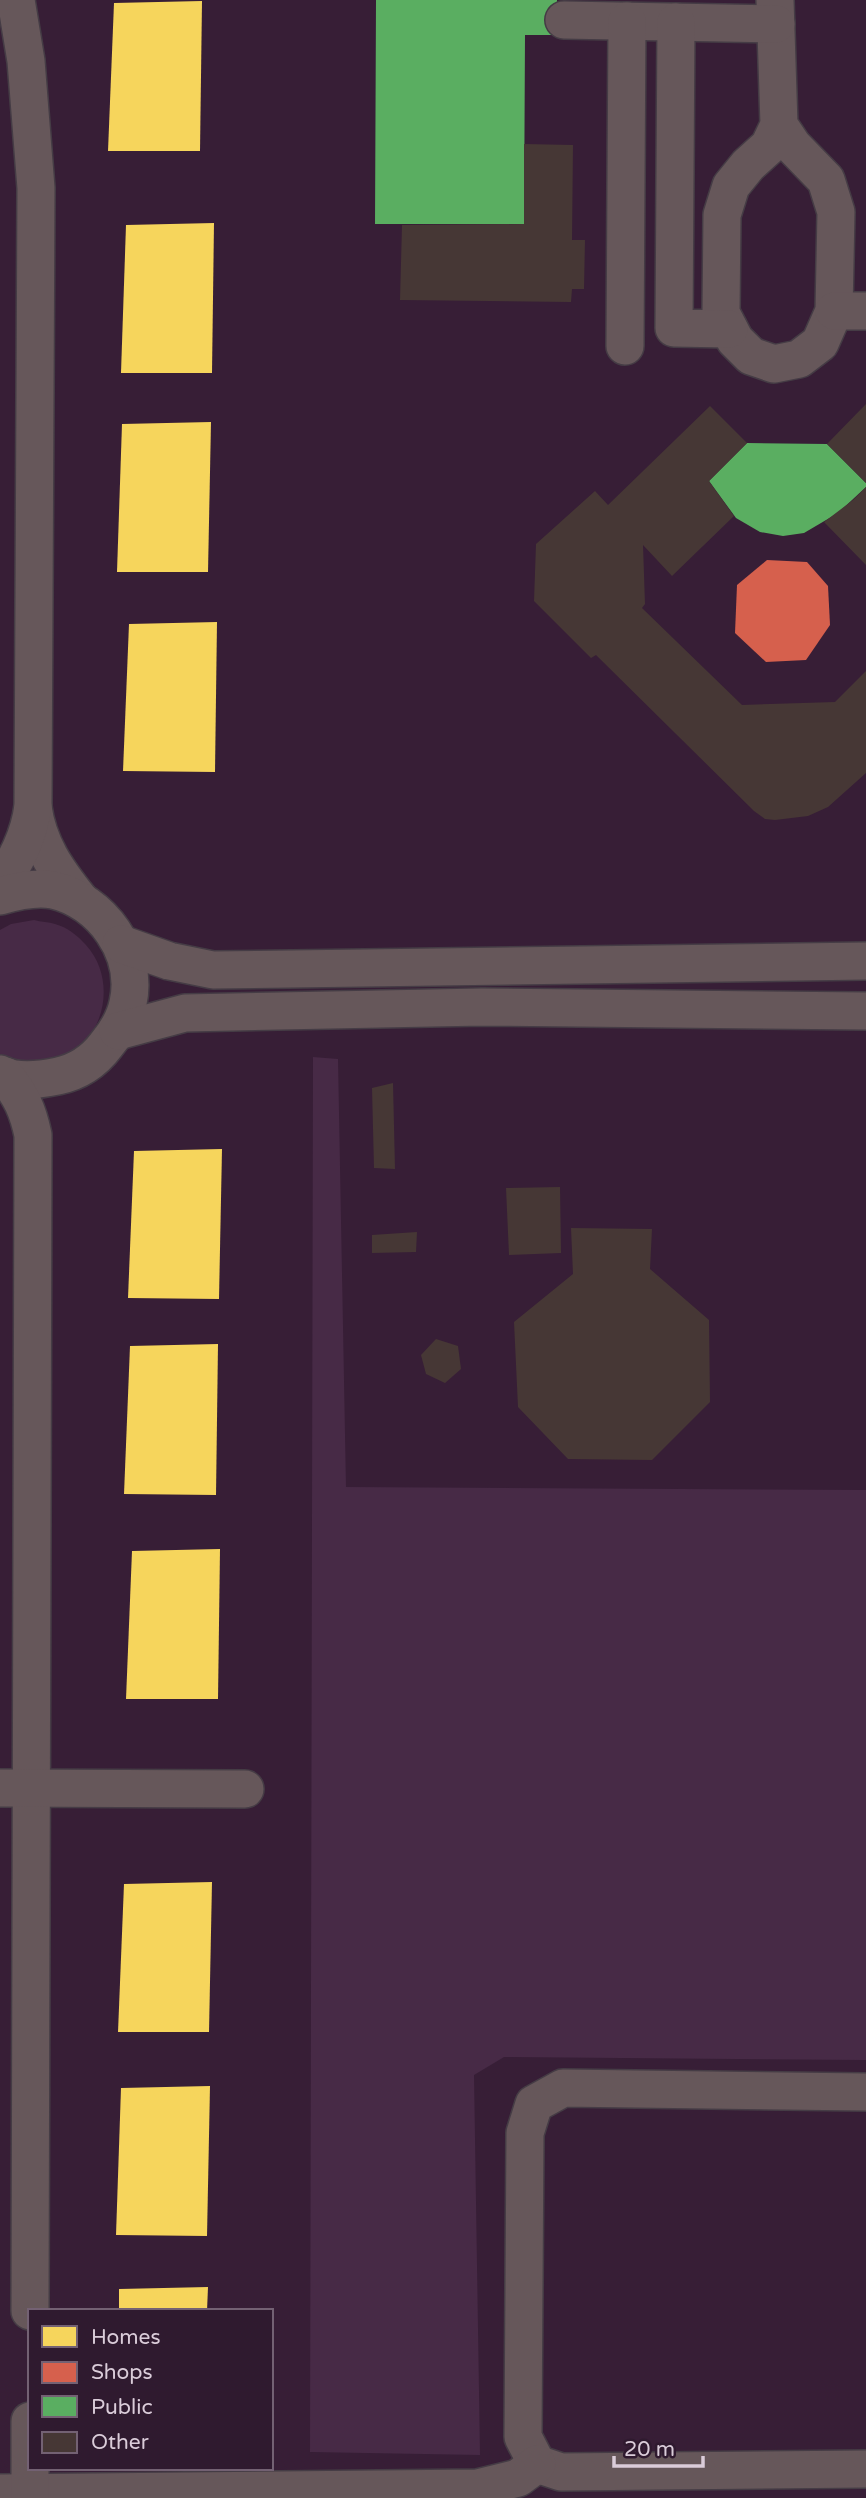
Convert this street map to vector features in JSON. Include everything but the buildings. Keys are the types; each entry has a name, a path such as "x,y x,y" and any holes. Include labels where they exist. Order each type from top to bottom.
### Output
{"street":[{"path":"0,886 18,858 31,824 33,806 36,188 26,61 16,0"},
{"path":"564,20 676,22 776,12 779,125 769,146 731,186 722,215 721,313 735,340 751,356 774,364 799,359 820,343 850,311 851,210 793,146 779,125"},
{"path":"625,346 627,21"},
{"path":"676,22 674,328 729,329"},
{"path":"674,176 740,174"},
{"path":"2,1075 37,1081 69,1073 97,1056 118,1031 128,1002 129,973 121,943 104,919 80,900 54,868 35,823 33,806"},
{"path":"0,896 21,890 51,890 80,900"},
{"path":"121,943 169,961 213,970 866,961"},
{"path":"118,1031 185,1013 482,1007 866,1011"},
{"path":"33,1135 53,1094 69,1073"},
{"path":"2,1075 20,1093 28,1111 33,1135 16,1788 30,2309"},
{"path":"16,1788 245,1789"},
{"path":"866,2092 563,2088 534,2104 525,2133 523,2437 537,2464 561,2472 866,2469"},
{"path":"28,2436 20,2495 478,2488 518,2478 537,2464"}],"shaded area":[{"path":"0,0 866,0 866,2498 0,2498"},
{"path":"34,920 53,923 76,935 97,962 103,980 99,1018 91,1035 78,1049 62,1059 42,1064 21,1063 0,1057 0,930 11,924"},
{"path":"313,1057 338,1059 346,1487 866,1490 866,2060 504,2057 474,2075 480,2455 310,2452"}]}
